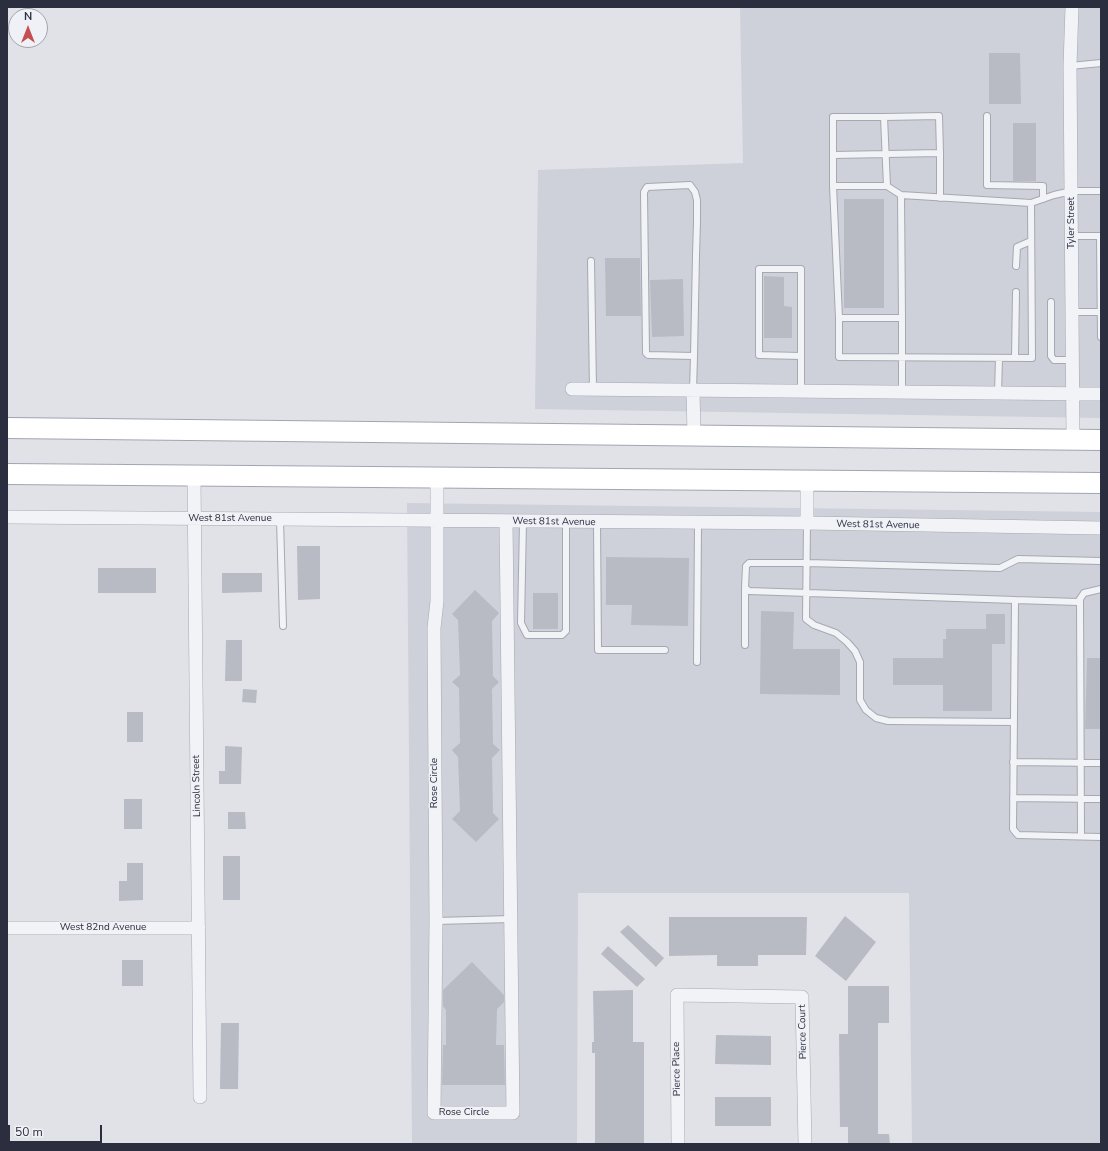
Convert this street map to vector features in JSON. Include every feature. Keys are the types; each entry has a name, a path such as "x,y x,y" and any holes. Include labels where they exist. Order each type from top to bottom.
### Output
{"main road":[{"path":"7,428 1101,440"},
{"path":"7,474 1101,484"}],"street":[{"name":"Tyler Street","path":"1072,7 1070,66 1073,439"},
{"path":"572,389 1101,394"},
{"path":"693,391 694,435"},
{"name":"Lincoln Street","path":"194,476 200,1097"},
{"name":"Rose Circle","path":"437,478 437,601 434,628 436,921 434,1113 513,1113 506,521"},
{"path":"807,481 807,523"},
{"name":"West 81st Avenue","path":"7,517 807,523 1101,528"},
{"name":"West 82nd Avenue","path":"7,928 198,928"},
{"name":"Pierce Place","path":"676,994 678,1144"},
{"name":"Pierce Court","path":"676,994 802,997 805,1144"}],"lane":[{"path":"1070,66 1101,63"},
{"path":"940,198 939,116 833,117 833,186 839,318 839,357 1032,358 1031,203"},
{"path":"987,116 987,185 1043,186 1043,199"},
{"path":"884,117 887,186"},
{"path":"834,155 940,153"},
{"path":"693,391 694,356 697,222 697,200 695,192 690,185 647,187 644,192 646,353 648,355 694,356"},
{"path":"833,186 887,186 901,194 940,198 1031,203 1072,191 1101,191"},
{"path":"901,194 902,392"},
{"path":"1072,236 1100,236 1101,337"},
{"path":"1016,266 1017,247 1031,241"},
{"path":"591,261 593,389"},
{"path":"801,356 759,355 759,269 801,269 801,356 801,391"},
{"path":"1015,358 1016,292"},
{"path":"1051,302 1051,356 1054,360 1073,360"},
{"path":"1072,312 1100,312"},
{"path":"839,318 902,318"},
{"path":"998,393 999,358"},
{"path":"280,520 283,626"},
{"path":"523,522 521,623 527,635 562,635 566,631 566,522"},
{"path":"597,522 598,650 665,650"},
{"path":"698,523 698,662"},
{"path":"807,523 806,619 814,625 836,633 855,651 860,662 860,700 866,710 876,718 888,721 1014,722"},
{"path":"745,645 746,566 749,563 1000,568 1018,559 1101,561"},
{"path":"745,588 749,591 1078,602 1084,592 1101,589"},
{"path":"1080,599 1081,836"},
{"path":"1015,600 1013,829 1018,835 1101,837"},
{"path":"1014,762 1101,763"},
{"path":"1013,798 1101,800"},
{"path":"436,921 510,919"}],"shaded area":[{"path":"740,7 1101,7 1101,418 535,409 538,170 743,163"},
{"path":"407,503 1101,512 1101,1144 912,1144 909,893 578,893 577,1144 412,1144"}],"building":[{"path":"989,53 1020,53 1021,104 989,104"},
{"path":"1013,123 1036,123 1036,181 1013,181"},
{"path":"844,199 884,199 884,308 844,308"},
{"path":"605,258 640,258 641,316 606,316"},
{"path":"764,276 784,277 784,306 792,307 792,338 764,338"},
{"path":"683,279 684,336 652,337 650,280"},
{"path":"297,546 320,546 320,599 298,600"},
{"path":"606,557 689,558 688,626 631,625 632,605 606,605"},
{"path":"98,568 156,568 156,593 98,593"},
{"path":"222,573 262,573 262,592 222,593"},
{"path":"475,590 499,613 492,621 493,676 499,682 492,689 493,744 500,750 492,758 493,813 499,819 476,842 452,819 460,811 458,757 452,750 460,743 459,688 452,682 460,675 458,620 452,614"},
{"path":"533,593 558,593 558,629 533,629"},
{"path":"761,611 794,612 793,649 840,649 840,695 760,694"},
{"path":"986,614 1005,614 1005,644 992,644 992,711 943,711 943,685 893,685 893,658 943,658 943,639 946,639 946,629 986,629"},
{"path":"226,640 242,640 242,681 225,681"},
{"path":"1087,658 1101,658 1101,729 1085,729"},
{"path":"243,689 257,690 256,703 242,702"},
{"path":"127,712 143,712 143,742 127,742"},
{"path":"225,746 242,747 241,784 219,784 219,771 225,771"},
{"path":"124,799 142,799 142,829 124,829"},
{"path":"228,812 245,812 246,829 228,829"},
{"path":"223,856 240,856 240,900 223,900"},
{"path":"127,863 143,863 143,900 119,901 119,881 127,881"},
{"path":"845,916 876,942 846,981 815,956"},
{"path":"669,917 807,917 806,955 758,955 758,966 717,966 717,955 669,956"},
{"path":"628,925 664,958 656,967 620,932"},
{"path":"608,946 645,979 637,987 601,954"},
{"path":"122,960 143,960 143,986 122,986"},
{"path":"472,962 504,995 504,1002 497,1009 496,1045 504,1045 505,1085 442,1085 443,1045 446,1045 446,1010 443,1006 443,990"},
{"path":"848,986 889,986 889,1023 878,1023 878,1134 889,1134 890,1144 848,1144 848,1127 840,1127 839,1034 848,1034"},
{"path":"633,990 633,1042 644,1042 644,1144 595,1144 595,1053 592,1053 592,1042 594,1042 593,991"},
{"path":"221,1023 239,1023 238,1089 220,1089"},
{"path":"716,1035 771,1036 771,1065 715,1064"},
{"path":"715,1097 771,1097 771,1126 715,1126"}]}
